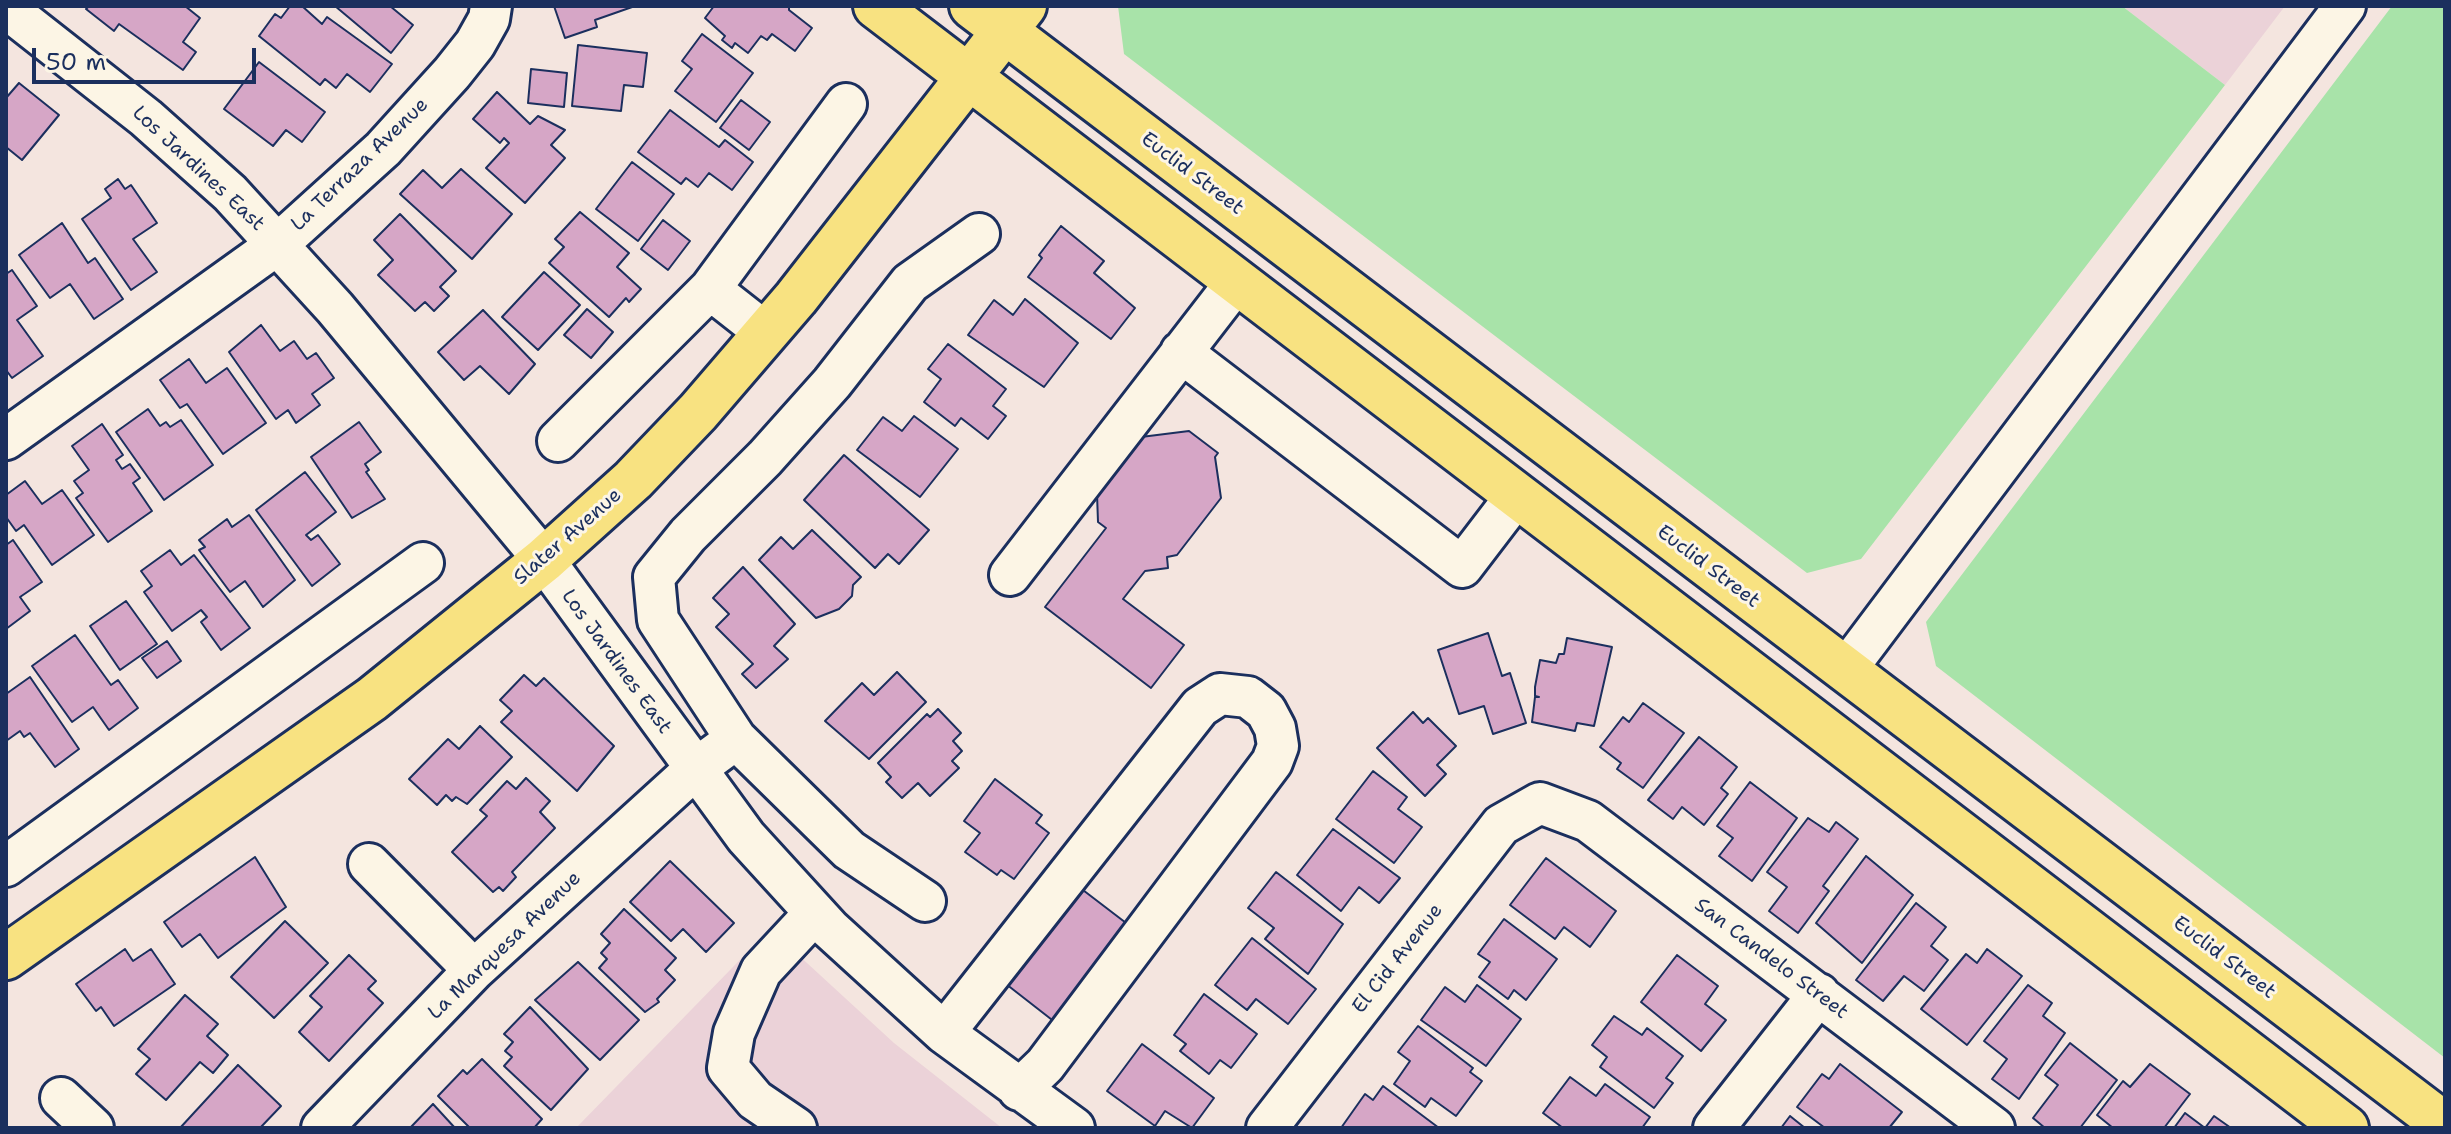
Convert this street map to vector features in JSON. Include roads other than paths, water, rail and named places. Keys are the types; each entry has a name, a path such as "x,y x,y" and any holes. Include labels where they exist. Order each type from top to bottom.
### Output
{"main road":[{"path":"876,6 2346,1128"},
{"name":"Slater Avenue","path":"8,951 372,699 544,560 633,480 766,333 970,78 1000,15"},
{"name":"Euclid Street","path":"1000,15 1552,448 2445,1125"},
{"path":"1517,495 1552,448"}],"street":[{"name":"La Terraza Avenue","path":"6,439 278,244 383,149 452,73 489,19 491,6"},
{"name":"Los Jardines East","path":"6,8 146,118 230,193 278,244 544,560 694,770 746,837 874,972 1057,1124"},
{"path":"1845,671 2338,9"},
{"path":"558,441 710,289 846,104"},
{"path":"925,901 849,850 736,739 658,620 654,577 688,535 765,458 832,383 910,283 979,234"},
{"path":"1010,575 1237,281"},
{"path":"710,289 766,333"},
{"path":"1181,352 1462,567 1517,495"},
{"path":"6,866 423,563"},
{"path":"944,1033 1200,707 1220,694 1248,697 1266,711 1275,728 1278,746 1272,762 1045,1065 1019,1090"},
{"name":"La Marquesa Avenue","path":"322,1128 474,970 694,770 736,739"},
{"name":"San Candelo Street","path":"1540,803 1588,821 1994,1128"},
{"name":"El Cid Avenue","path":"1267,1128 1501,825 1540,803"},
{"path":"369,864 474,970"},
{"path":"796,1128 755,1100 728,1068 734,1033 761,971 815,913"},
{"path":"1714,1128 1819,994"},
{"path":"61,1098 93,1128"}]}
